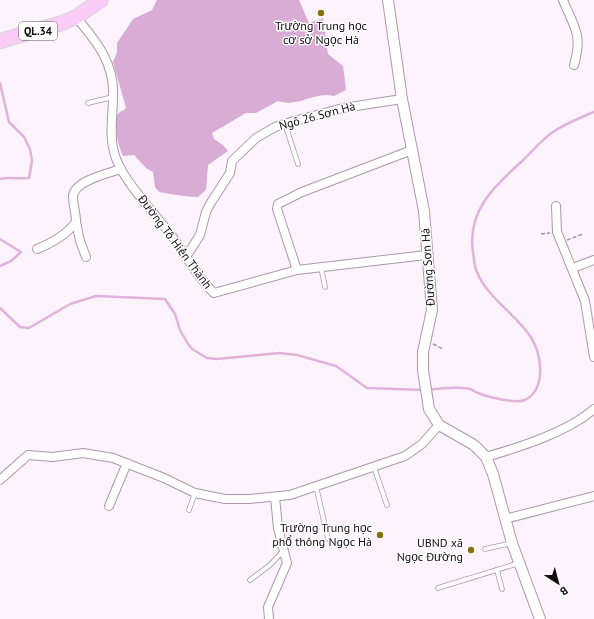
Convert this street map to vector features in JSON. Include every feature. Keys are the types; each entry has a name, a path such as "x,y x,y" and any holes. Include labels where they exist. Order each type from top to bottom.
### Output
{"highway":[{"name":"QL.34","path":"0,42 48,28 76,17 101,0"}],"street":[{"name":"Đường Sơn Hà","path":"388,0 402,99 424,211 426,255 432,310 425,344 423,378 430,410 439,425 474,445 486,457 493,474 512,543 540,619"},
{"path":"563,0 577,30 578,48 574,65"},
{"name":"Đường Tô Hiến Thành","path":"76,17 94,39 107,60 112,78 114,97 112,145 116,159 121,169 214,293 297,270 426,255"},
{"name":"Ngõ 26 Sơn Hà","path":"186,257 200,235 206,212 210,204 230,174 235,156 267,131 285,124 343,108 402,99"},
{"path":"297,270 277,210 278,204 315,187 412,150"},
{"path":"86,257 80,241 76,222 73,196 76,188 84,182 121,169"},
{"path":"556,206 556,226 585,301 594,357"},
{"path":"37,249 67,232 76,222"},
{"path":"573,268 594,260"},
{"path":"486,457 543,437 578,420 594,409"},
{"path":"0,480 28,455 53,457 83,453 112,458 127,463 195,493 225,499 275,497 290,495 394,460 414,450 439,425"},
{"path":"109,506 127,463"},
{"path":"505,519 594,496"},
{"path":"269,619 268,607 287,563 278,528 275,497"}],"lane":[{"path":"88,102 114,97"},
{"path":"285,124 298,164"},
{"path":"321,267 325,287"},
{"path":"374,466 387,505"},
{"path":"316,486 328,539"},
{"path":"189,510 195,493"},
{"path":"485,549 512,543"},
{"path":"250,580 270,565 284,550"},
{"path":"438,588 519,563"},
{"path":"497,570 502,589"}],"path":[{"path":"562,242 582,234"},
{"path":"425,344 435,344 444,349"}],"shaded area":[{"path":"157,0 299,0 309,23 323,18 328,54 343,66 346,90 334,96 320,96 285,103 278,101 256,113 246,113 212,133 214,139 223,145 228,151 208,165 206,190 198,197 159,192 155,187 153,172 146,168 134,155 123,156 121,152 116,129 116,118 120,112 126,108 113,62 117,52 117,43 133,19 152,10"}],"waterway":[{"path":"0,83 9,122 24,137 30,149 32,161 29,178 0,179"},
{"path":"428,390 465,388 502,400 521,401 528,398 536,389 540,375 539,357 534,343 526,330 484,285 477,272 472,238 474,225 484,202 500,181 540,143 563,126 594,112"},
{"path":"0,239 21,252 11,261 0,266"},
{"path":"0,308 20,327 29,328 70,304 96,296 165,299 175,314 180,330 188,344 192,349 207,358 217,359 279,353 297,355 336,366 367,388 423,390"}],"place":[{"name":"Trường Trung học cơ sở Ngọc Hà","path":"321,13"},
{"name":"Trường Trung học phổ thông Ngọc Hà","path":"380,535"},
{"name":"UBND xã Ngọc Đường","path":"471,550"}]}
